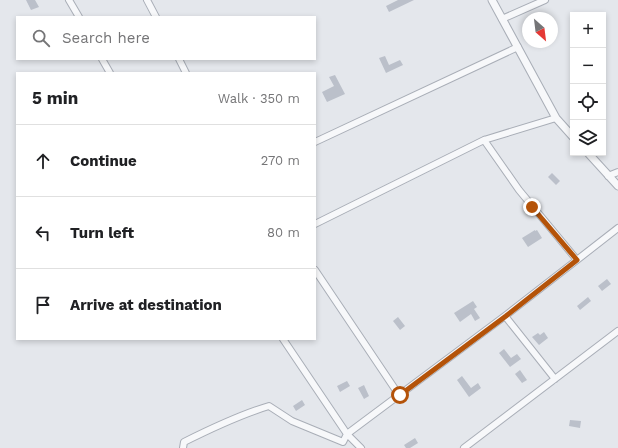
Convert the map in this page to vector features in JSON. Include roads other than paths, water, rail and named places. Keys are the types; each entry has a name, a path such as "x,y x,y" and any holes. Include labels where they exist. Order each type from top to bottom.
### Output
{"street":[{"path":"69,0 78,16"},
{"path":"147,0 155,16"},
{"path":"492,0 556,118 570,134"},
{"path":"502,19 545,0"},
{"path":"316,142 518,48"},
{"path":"103,60 109,72"},
{"path":"180,60 186,72"},
{"path":"316,224 484,140 556,118"},
{"path":"484,140 518,190 577,260"},
{"path":"591,156 618,186"},
{"path":"608,176 618,172"},
{"path":"183,448 184,442 226,422 269,406 292,421 343,442 347,434 506,316 618,228"},
{"path":"316,271 400,395"},
{"path":"506,316 555,379"},
{"path":"464,448 618,331"},
{"path":"284,340 347,434 361,448"}]}
